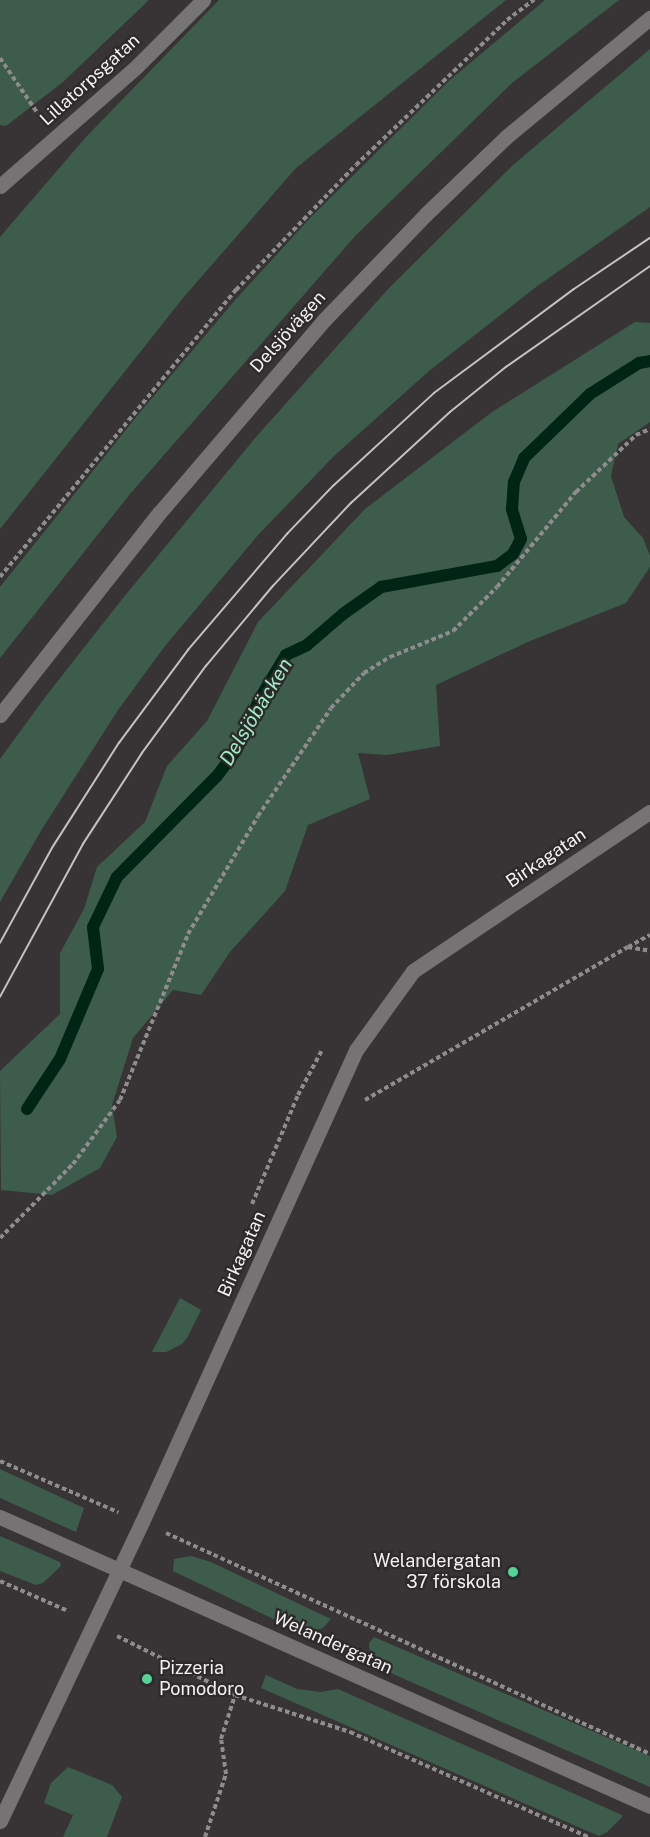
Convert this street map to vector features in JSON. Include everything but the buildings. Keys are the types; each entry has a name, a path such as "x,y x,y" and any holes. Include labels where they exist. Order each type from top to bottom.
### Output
{"street":[{"name":"Lillatorpsgatan","path":"0,186 136,68 203,0"},
{"name":"Delsjövägen","path":"0,715 160,512 274,376 338,304 426,214 514,130 650,18"},
{"name":"Birkagatan","path":"0,1821 92,1623 142,1522 356,1050 413,970 650,812"},
{"name":"Welandergatan","path":"0,1517 650,1806"}],"path":[{"path":"0,577 236,290 356,165 507,20 534,0"},
{"path":"0,58 30,106 58,135"},
{"path":"0,1238 73,1164 120,1100 188,934 258,816 331,708 364,674 381,663 453,631 497,587 576,492 627,443 650,429"},
{"path":"363,1100 650,935"},
{"path":"628,947 650,951"},
{"path":"0,1461 142,1522 650,1754"},
{"path":"0,1581 92,1623 235,1695 350,1732 588,1837"},
{"path":"205,1837 226,1774 221,1739 235,1695"}],"green space":[{"path":"0,0 149,0 63,82 6,126 0,125"},
{"path":"219,0 506,0 296,168 183,298 0,529 0,237 86,137"},
{"path":"545,0 619,0 512,83 356,235 130,494 0,658 0,587 141,411 236,299 311,217 450,80"},
{"path":"650,49 650,207 536,287 429,371 334,456 258,535 165,646 118,710 42,829 0,902 0,759 46,696 123,598 256,437 389,288 513,165"},
{"path":"635,322 650,323 650,422 618,444 611,476 624,517 643,538 650,556 650,567 626,603 530,641 436,685 440,746 387,755 358,753 370,799 308,825 285,891 230,952 201,995 173,990 133,1038 112,1105 117,1137 100,1168 52,1195 1,1190 0,1071 60,1014 60,953 84,909 97,867 145,822 167,766 207,721 258,622 365,509 492,412"},
{"path":"180,1298 201,1310 187,1338 182,1344 166,1352 152,1352"},
{"path":"0,1469 84,1508 76,1532 0,1498"},
{"path":"0,1536 60,1562 61,1566 43,1583 36,1585 0,1571"},
{"path":"191,1556 211,1562 331,1619 323,1628 309,1632 292,1628 173,1571 174,1559"},
{"path":"374,1637 650,1756 650,1787 393,1674 375,1661 370,1654 369,1643"},
{"path":"266,1675 297,1689 321,1692 338,1689 622,1815 622,1817 607,1832 599,1836 261,1688"},
{"path":"68,1767 112,1785 122,1797 107,1837 63,1837 73,1815 44,1803 51,1783"}],"waterway":[{"name":"Delsjöbäcken","path":"27,1109 60,1059 98,969 93,927 117,877 217,776 236,751 260,698 286,655 307,645 343,614 381,587 497,566 513,554 521,539 512,509 514,482 524,458 590,394 639,363 650,361"}],"tram line":[{"path":"0,943 52,848 119,743 188,650 287,534 333,486 434,393 574,289 650,238"},
{"path":"0,997 83,844 142,753 206,666 273,586 351,503 450,412 506,367 650,266"}],"place":[{"name":"Welandergatan 37 förskola","path":"513,1572"},
{"name":"Pizzeria Pomodoro","path":"147,1679"}]}
